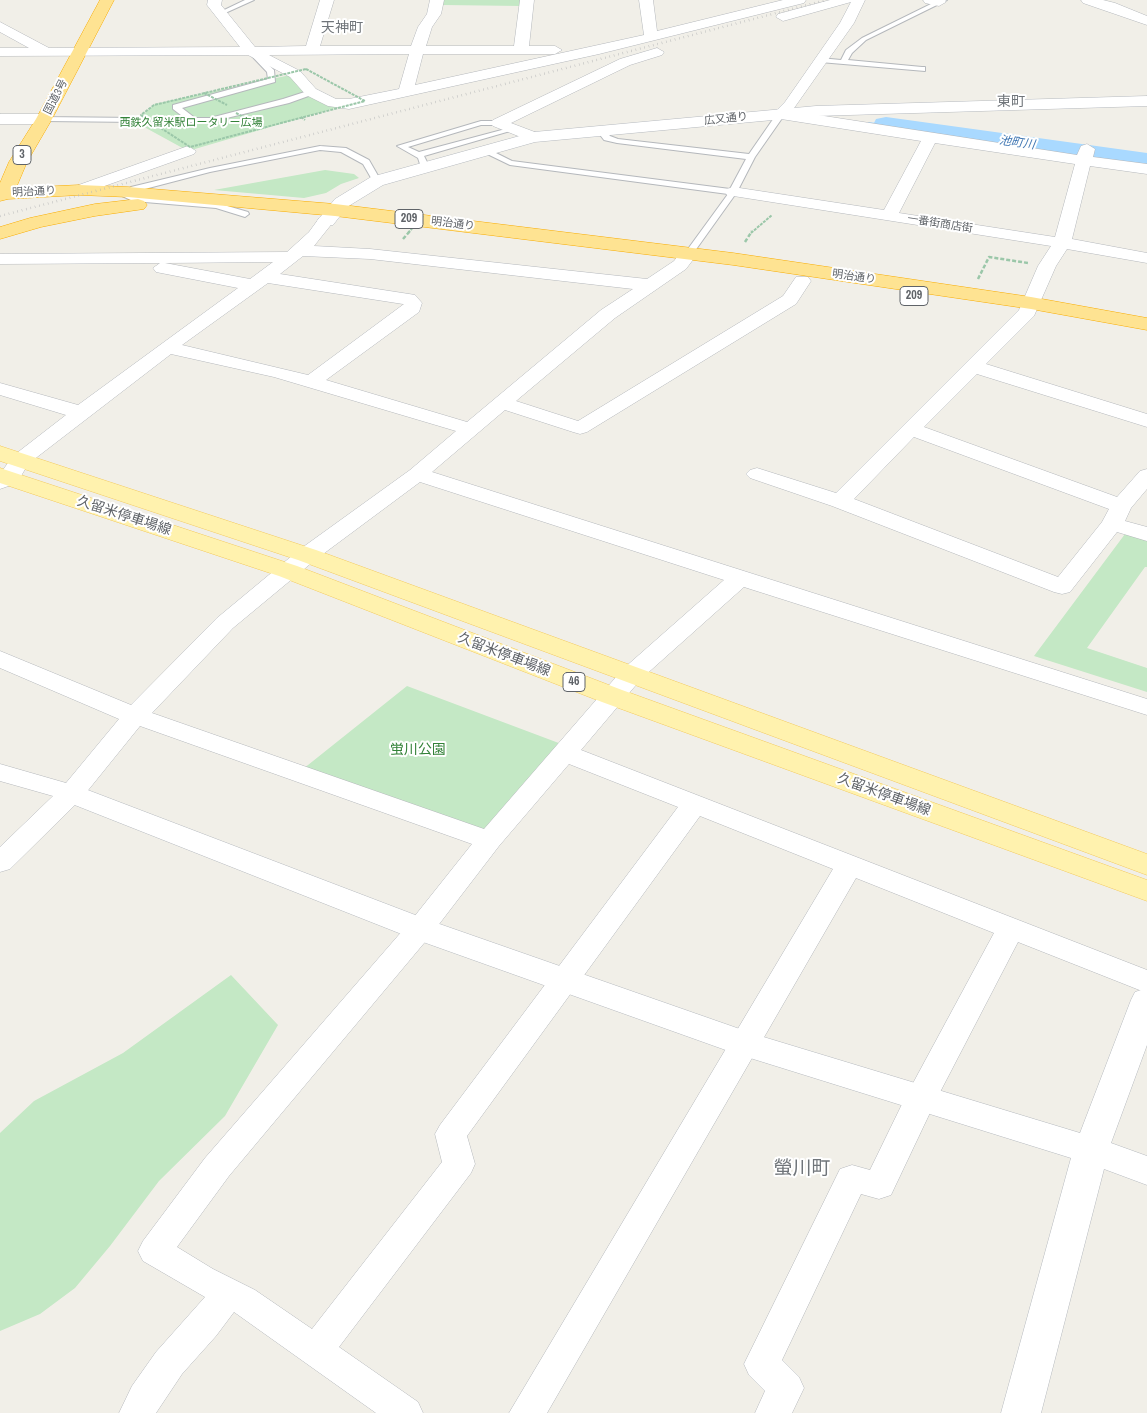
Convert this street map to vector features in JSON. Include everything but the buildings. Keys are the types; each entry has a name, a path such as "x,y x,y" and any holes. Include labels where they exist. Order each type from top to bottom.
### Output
{"highway":[{"name":"国道3号","path":"0,220 7,204 2,195 18,162 44,119 107,0"},
{"name":"明治通り","path":"2,195 79,190 245,214 330,215"},
{"name":"明治通り","path":"2,195 134,198 330,215 684,259 802,281 1147,324"},
{"path":"0,233 38,222 95,210 134,198"},
{"name":"明治通り","path":"684,259 733,259 1029,308 1147,335"}],"main road":[{"name":"久留米停車場線","path":"6,470 298,563 632,674 1147,865"},
{"name":"久留米停車場線","path":"298,563 612,696 1147,892"}],"street":[{"path":"215,0 214,4 250,51 295,74 311,92 333,103 349,104 599,50 799,0"},
{"path":"312,50 327,0"},
{"path":"406,91 417,50 425,27 434,14 437,0"},
{"path":"521,50 527,0"},
{"path":"646,0 651,37"},
{"path":"749,27 845,0"},
{"path":"781,114 790,105 847,23 858,0"},
{"path":"1088,0 1147,21"},
{"path":"0,26 45,51"},
{"path":"498,123 625,62 673,48"},
{"path":"0,52 599,50 625,62"},
{"name":"広又通り","path":"330,215 341,203 377,181 419,162 482,150 534,137 816,111 1147,101"},
{"path":"816,111 1084,155 1147,169"},
{"path":"781,114 930,138 1084,155 1147,158"},
{"path":"0,119 44,119"},
{"path":"498,123 534,137"},
{"path":"890,216 930,138"},
{"path":"79,190 188,151"},
{"path":"840,501 976,367 1029,308 1047,266 1062,243 1084,155"},
{"name":"一番街商店街","path":"733,192 1147,258"},
{"path":"6,470 167,347 295,254 315,236 330,215"},
{"path":"0,259 370,254 649,285"},
{"path":"106,258 259,281 410,299 413,303 412,308 312,382"},
{"path":"0,863 72,793 135,716 225,623 298,563 418,474 608,314 684,259"},
{"path":"504,403 580,428 790,300 802,281"},
{"path":"167,347 279,372 470,429"},
{"path":"976,367 1147,420"},
{"path":"0,389 83,413"},
{"path":"913,430 1116,515 1147,534"},
{"path":"418,474 1147,707"},
{"path":"757,474 840,501 1062,587 1147,475"},
{"path":"405,1413 243,1300 155,1251 217,1167 420,929 489,840 612,696 632,674 740,578"},
{"path":"0,658 29,673 135,716 489,840"},
{"path":"565,753 1147,982"},
{"path":"0,772 72,793 420,929 746,1044 1091,1150 1147,1171"},
{"path":"316,1351 459,1164 451,1134 694,805"},
{"path":"527,1413 746,1044 850,864"},
{"path":"773,1413 786,1388 762,1364 852,1178 879,1186 921,1098 1011,928"},
{"path":"1021,1413 1091,1150 1147,1000"},
{"path":"137,1413 145,1397 169,1363 204,1325 228,1293"}],"lane":[{"path":"221,13 251,0"},
{"path":"844,61 849,52 864,39 938,1"},
{"path":"250,51 271,72 272,80 176,107 193,120 210,120 286,101 311,92"},
{"path":"820,60 922,69"},
{"path":"684,259 733,192 751,157 781,114"},
{"path":"44,119 139,120"},
{"path":"498,123 481,124 401,146 419,162 513,129"},
{"path":"601,131 607,138 617,141 751,157"},
{"path":"134,198 210,170 320,148 343,150 366,162 377,181"},
{"path":"482,150 510,163 733,192"}],"path":[{"path":"306,69 365,101 190,147 141,115 154,105 204,93 306,69"},
{"path":"204,93 227,105"},
{"path":"154,110 161,106"},
{"path":"236,113 262,127"},
{"path":"300,117 305,120"},
{"path":"733,259 754,229 788,200"},
{"path":"403,239 423,216"},
{"path":"976,284 989,257 1047,266"}],"green space":[{"path":"443,0 523,0 522,6 442,5"},
{"name":"西鉄久留米駅ロータリー広場","path":"295,74 311,92 349,104 188,151 135,122 155,104"},
{"path":"325,170 354,174 359,178 341,184 326,193 304,198 214,190"},
{"path":"1125,534 1147,541 1147,567 1145,567 1087,648 1147,668 1147,692 1034,656"},
{"name":"蛍川公園","path":"407,686 564,745 487,833 303,769"},
{"path":"231,975 278,1025 225,1116 159,1181 110,1246 75,1288 40,1314 0,1331 0,1133 34,1101 123,1053"}],"waterway":[{"path":"870,123 886,125"},
{"name":"池町川","path":"886,125 1147,161"}],"railway":[{"path":"0,216 826,0"}],"district":[{"name":"天神町","path":"342,28"},
{"name":"東町","path":"1011,102"},
{"name":"螢川町","path":"802,1169"}]}
